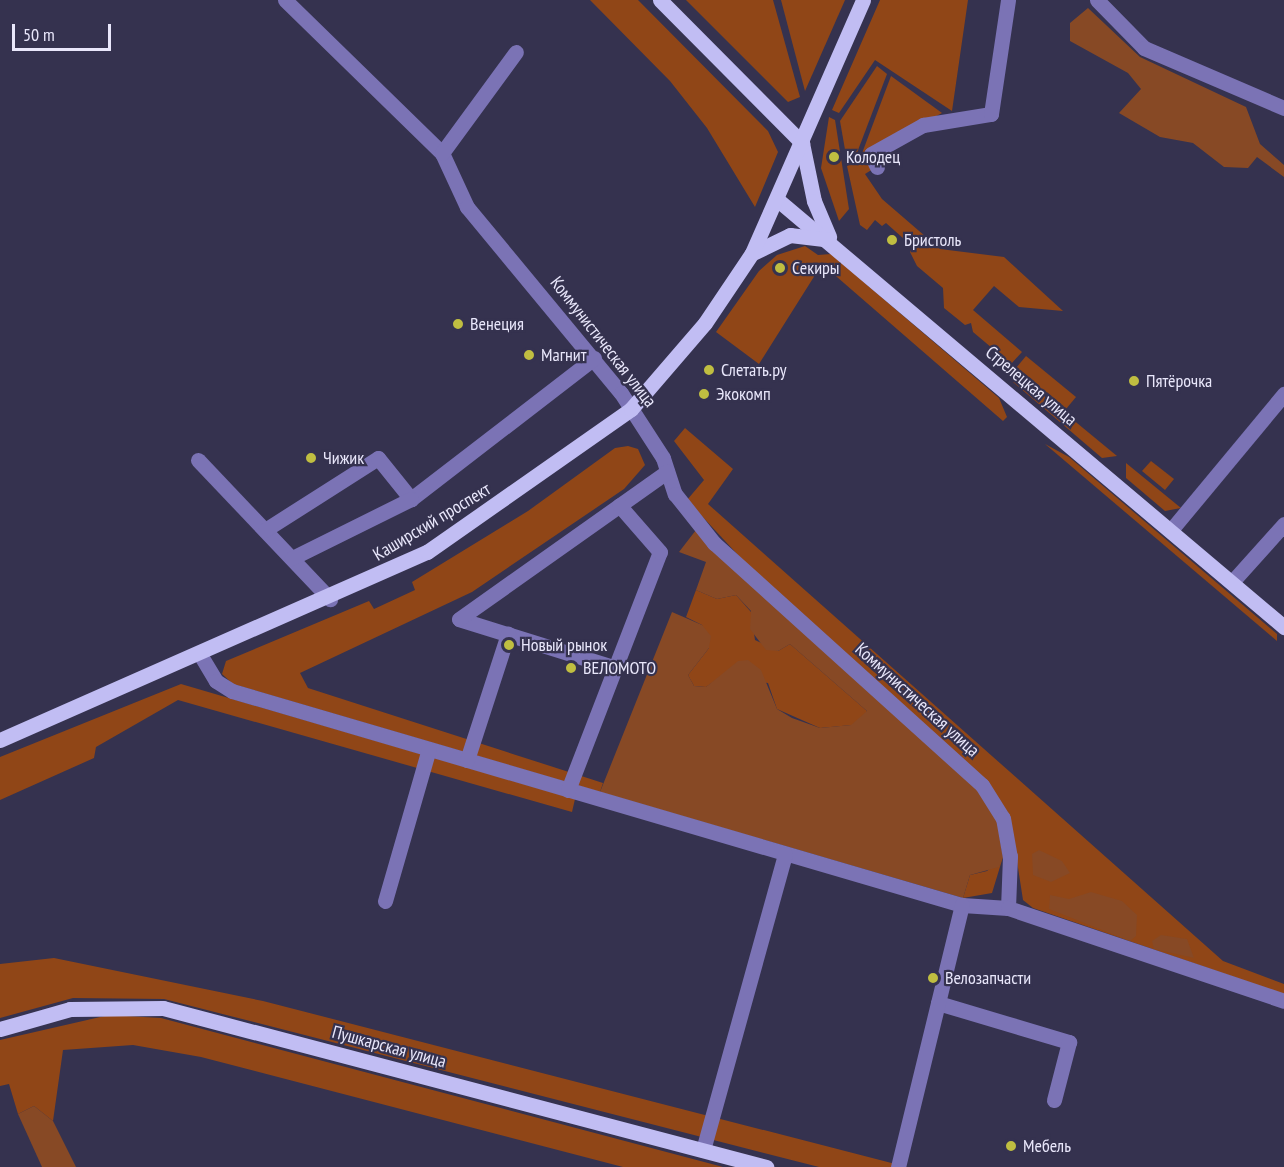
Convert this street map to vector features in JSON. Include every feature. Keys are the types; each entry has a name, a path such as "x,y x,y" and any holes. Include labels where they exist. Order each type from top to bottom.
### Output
{"main road":[{"path":"660,0 802,143 863,0"},
{"name":"Каширский проспект","path":"0,740 201,656 330,599 427,552 631,409 705,323 752,253 779,201 802,143"},
{"name":"Стрелецкая улица","path":"802,143 814,201 831,240 1284,627"},
{"path":"779,201 831,240"},
{"path":"752,253 790,235 831,240"},
{"name":"Пушкарская улица","path":"0,1029 70,1009 163,1008 766,1167"}],"street":[{"name":"Коммунистическая улица","path":"285,0 442,153 466,207 594,358 631,409 667,472 675,494 714,543 982,785 1003,818 1010,856 1008,908"},
{"path":"877,167 871,154 923,125 991,114 1008,0"},
{"path":"1097,0 1144,48 1284,108"},
{"path":"442,153 516,52"},
{"path":"292,558 411,499 594,358"},
{"path":"1171,530 1284,394"},
{"path":"265,530 378,458 411,499"},
{"path":"198,460 330,599"},
{"path":"616,668 459,619 667,472"},
{"path":"568,790 660,552 619,505"},
{"path":"1232,582 1284,524"},
{"path":"467,760 508,634"},
{"path":"201,656 216,681 232,691 962,904 1008,908 1284,1001"},
{"path":"385,901 429,749"},
{"path":"703,1150 785,854"},
{"path":"898,1167 962,904"},
{"path":"938,1004 1069,1042 1054,1100"}],"shaded area":[{"path":"590,0 638,0 768,131 778,152 755,207 707,128 670,81"},
{"path":"686,0 773,0 800,97 788,102"},
{"path":"781,0 845,0 805,91"},
{"path":"880,0 968,0 952,111 875,60 839,113 832,110"},
{"path":"1088,8 1140,57 1246,107 1260,144 1284,165 1284,177 1257,157 1248,168 1224,167 1193,143 1160,137 1119,113 1141,89 1128,73 1070,41 1070,23"},
{"path":"877,66 887,74 855,158 847,161 840,121"},
{"path":"891,76 942,113 861,156"},
{"path":"829,117 835,120 849,209 839,221 821,168"},
{"path":"867,157 873,169 865,174 882,199 940,249 1004,257 1063,311 1019,307 994,286 973,310 1022,352 1011,364 973,332 971,323 965,325 944,308 943,288 917,266 910,252 913,247 886,223 882,226 875,220 867,230 860,225 847,166"},
{"path":"805,246 818,255 831,254 999,398 1007,417 1003,421 822,264 759,364 716,332 759,271 777,255"},
{"path":"1026,356 1076,397 1066,409 1016,368"},
{"path":"1014,371 1117,456 1102,458 1013,382"},
{"path":"685,428 733,469 708,504 1223,961 1284,984 1284,994 1033,908 1023,900 1016,855 687,500 704,480 674,441"},
{"path":"1045,444 1069,457 1277,634 1277,641"},
{"path":"628,446 638,449 645,465 624,489 472,592 300,673 308,688 603,783 600,792 233,684 222,674 226,661 369,601 374,609 415,590 412,582 528,511 615,448"},
{"path":"1151,461 1174,479 1165,490 1142,471"},
{"path":"1126,463 1181,508 1165,511 1126,478"},
{"path":"696,530 977,790 997,821 1003,857 999,867 970,875 963,898 600,792 672,612 702,625 711,636 709,648 688,675 694,686 706,687 738,661 748,660 761,670 777,709 792,718 820,728 851,725 867,711 790,644 778,651 766,650 750,629 751,611 736,595 717,599 696,590 706,562 679,552"},
{"path":"696,590 717,599 736,595 751,612 755,640 778,651 790,644 867,711 865,716 852,725 820,728 777,709 768,683 720,677 706,687 694,686 688,675 709,648 702,625 686,617"},
{"path":"181,684 575,799 572,812 178,700 96,747 94,758 0,800 0,757"},
{"path":"1039,850 1062,861 1070,873 1051,882 1033,875 1032,854"},
{"path":"1003,857 992,893 963,898 970,875 987,871"},
{"path":"1091,892 1122,901 1137,915 1136,936 1130,941 1049,909 1050,895 1069,899"},
{"path":"1161,935 1187,939 1194,958 1154,949 1152,941"},
{"path":"54,958 263,1001 907,1167 819,1167 164,999 73,998 0,1018 0,964"},
{"path":"109,1015 161,1018 723,1167 623,1167 201,1057 133,1045 63,1050 53,1121 34,1106 18,1114 9,1084 0,1086 0,1040"},
{"path":"34,1106 53,1121 76,1167 42,1167 18,1114"}],"place":[{"name":"Колодец","path":"834,157"},
{"name":"Бристоль","path":"892,240"},
{"name":"Секиры","path":"780,268"},
{"name":"Венеция","path":"458,324"},
{"name":"Магнит","path":"529,355"},
{"name":"Слетать.ру","path":"709,370"},
{"name":"Пятёрочка","path":"1134,381"},
{"name":"Экокомп","path":"704,394"},
{"name":"Чижик","path":"311,458"},
{"name":"Новый рынок","path":"509,645"},
{"name":"ВЕЛОМОТО","path":"571,668"},
{"name":"Велозапчасти","path":"933,978"},
{"name":"Мебель","path":"1011,1146"}]}
